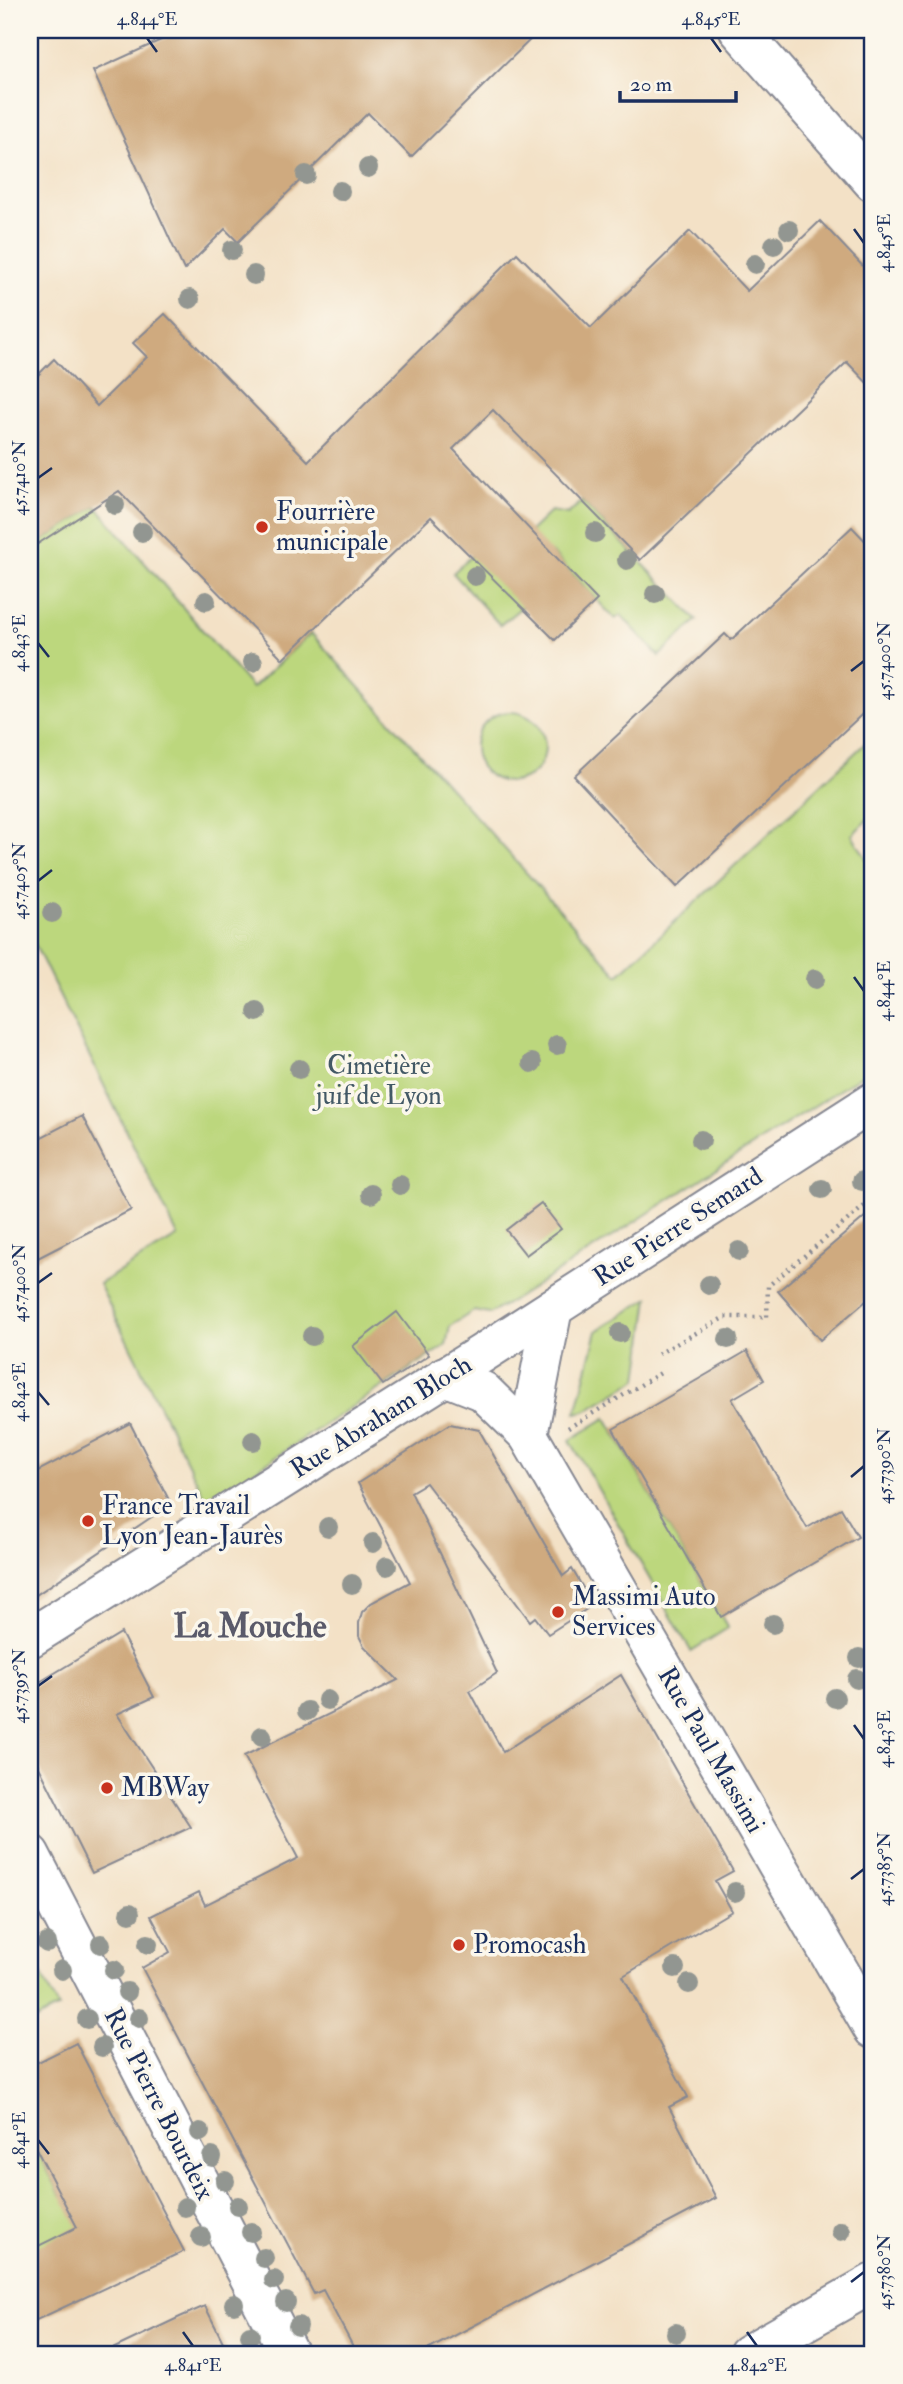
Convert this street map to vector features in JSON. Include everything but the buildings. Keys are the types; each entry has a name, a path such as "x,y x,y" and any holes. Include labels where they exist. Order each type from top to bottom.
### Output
{"street":[{"path":"739,30 873,181"},
{"name":"Rue Pierre Semard","path":"483,1353 873,1102"},
{"path":"547,1433 553,1308"},
{"name":"Rue Abraham Bloch","path":"30,1638 483,1353"},
{"name":"Rue Paul Massimi","path":"445,1377 483,1391 547,1433 873,2029"},
{"name":"Rue Pierre Bourdeix","path":"30,1854 289,2354"},
{"path":"748,2354 873,2283"}],"path":[{"path":"658,1354 725,1317 767,1317 768,1286 873,1199"},
{"path":"547,1433 664,1371"}],"green space":[{"path":"582,501 697,620 659,656 621,615 615,619 552,553 511,594 523,606 500,625 453,573 507,522 523,538 551,511 568,514"},
{"name":"Cimetière juif de Lyon","path":"96,506 252,688 311,633 618,975 873,736 873,814 852,835 873,869 873,1068 517,1298 489,1314 474,1311 450,1326 446,1345 207,1502 99,1284 178,1236 30,935 30,549"},
{"path":"510,712 529,718 539,728 545,747 539,766 529,776 510,782 491,776 481,766 475,747 481,728 491,718"},
{"path":"649,1298 638,1379 585,1411 576,1413 597,1331"},
{"path":"606,1418 728,1628 691,1651 570,1440"},
{"path":"30,1952 58,2008 30,2023"},
{"path":"30,2137 60,2194 97,2228 41,2254 37,2246 30,2250"}],"place":[{"name":"Fourrière municipale","path":"262,527"},
{"name":"France Travail Lyon Jean-Jaurès","path":"88,1521"},
{"name":"Massimi Auto Services","path":"558,1612"},
{"name":"MBWay","path":"107,1788"},
{"name":"Promocash","path":"459,1945"}],"district":[{"name":"La Mouche","path":"250,1626"}]}
